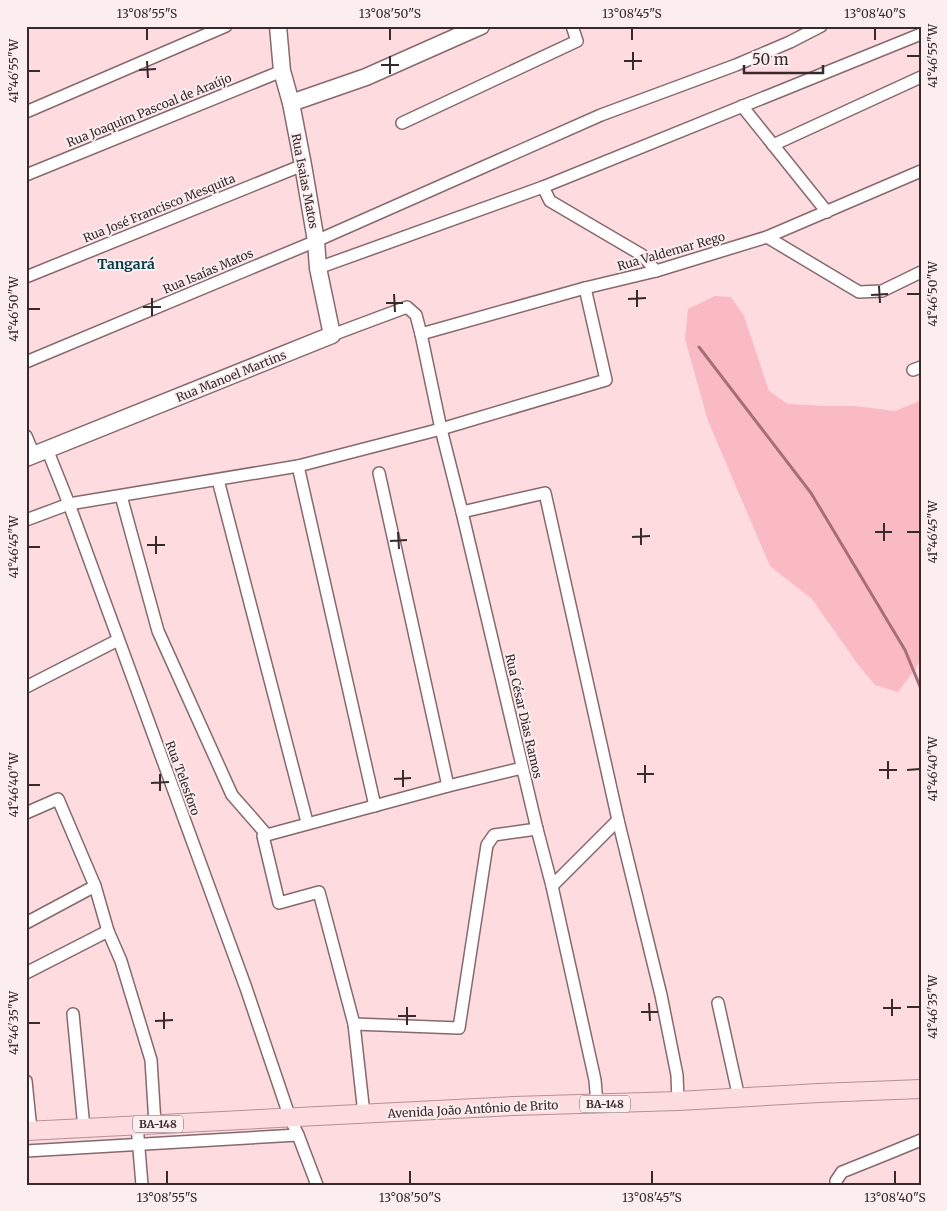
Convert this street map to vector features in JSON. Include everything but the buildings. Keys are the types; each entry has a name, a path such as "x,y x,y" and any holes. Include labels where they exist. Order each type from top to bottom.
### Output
{"main road":[{"name":"Avenida João Antônio de Brito","path":"29,1130 514,1106 678,1102 921,1089"}],"street":[{"path":"26,112 226,26"},
{"name":"Rua Isaias Matos","path":"278,26 282,70 291,103 303,165 316,241 318,268 332,335"},
{"path":"291,103 366,77 480,26"},
{"path":"402,122 577,41 572,26"},
{"name":"Rua Isaías Matos","path":"26,362 316,241 601,115 736,65 790,42 821,26"},
{"path":"318,268 543,187 921,34"},
{"name":"Rua Joaquim Pascoal de Araújo","path":"26,175 282,70"},
{"path":"773,145 921,77"},
{"path":"742,106 826,212"},
{"name":"Rua José Francisco Mesquita","path":"26,277 303,165"},
{"name":"Rua Valdemar Rego","path":"421,334 585,288 656,271 767,237 921,171"},
{"path":"543,187 550,201 642,255 656,271"},
{"path":"767,237 859,292 882,291 921,272"},
{"path":"26,520 69,504 298,466 441,429 606,380 585,288"},
{"name":"Rua Manoel Martins","path":"36,454 332,335 407,307 416,315 421,334"},
{"name":"Rua César Dias Ramos","path":"421,334 441,429 552,886 595,1080 597,1104"},
{"name":"Rua Telesforo","path":"26,436 69,504 246,988 290,1118 317,1185"},
{"path":"298,466 374,806"},
{"path":"379,473 448,786"},
{"path":"218,480 307,822"},
{"path":"462,512 545,493 618,820 661,995 677,1075 678,1102"},
{"path":"121,496 158,631 232,795 267,835"},
{"path":"26,687 118,640"},
{"path":"364,1114 354,1024 319,892 280,903 263,836 522,768"},
{"path":"26,813 58,799 95,886 108,931 121,961 151,1060 154,1124"},
{"path":"552,886 618,820"},
{"path":"354,1024 460,1028 487,845 494,835 537,829"},
{"path":"26,923 95,886"},
{"path":"26,972 108,931"},
{"path":"718,1003 739,1098"},
{"path":"73,1014 84,1128"},
{"path":"26,1081 29,1130"},
{"path":"137,1125 142,1185"},
{"path":"26,1151 298,1135"},
{"path":"836,1185 836,1181 842,1172 921,1140"}],"shaded area":[{"path":"715,296 731,297 744,316 769,391 788,404 855,406 895,411 920,401 921,384 921,661 898,692 875,685 859,666 812,599 770,566 708,421 685,339 688,309"}],"waterway":[{"path":"699,347 811,493 905,650 921,689"}],"district":[{"name":"Tangará","path":"126,264"}]}
